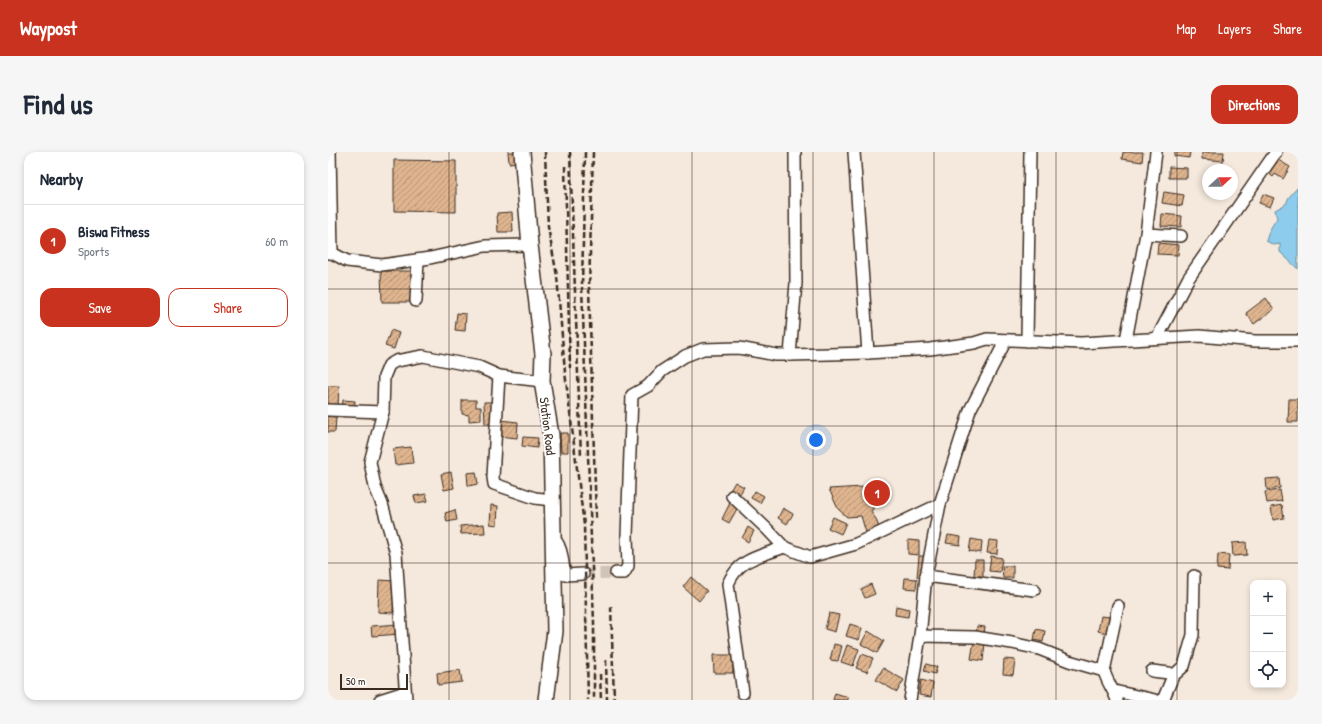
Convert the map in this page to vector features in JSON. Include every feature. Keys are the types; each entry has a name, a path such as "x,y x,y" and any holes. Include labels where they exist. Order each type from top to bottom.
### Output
{"street":[{"path":"330,152 330,253 347,261 370,265 382,265 418,260 485,246 530,245"},
{"name":"Station Road","path":"522,152 530,245 543,354 542,381 551,435 555,631 546,700"},
{"path":"790,355 796,283 795,152"},
{"path":"854,152 868,353"},
{"path":"1027,341 1030,152"},
{"path":"1126,340 1146,234 1156,152"},
{"path":"1157,338 1188,279 1276,152"},
{"path":"1146,234 1181,236"},
{"path":"416,301 418,260"},
{"path":"616,573 624,573 628,566 627,536 632,395 648,386 662,371 684,356 703,349 739,348 776,355 790,355 868,353 930,349 974,343 987,339 1081,343 1199,336 1255,341 1298,341"},
{"path":"910,700 920,636 926,576 940,504 970,410 1006,340"},
{"path":"380,700 406,696 396,554 382,504 375,487 370,462 383,412 384,377 389,365 396,361 423,356 479,367 499,376 542,381"},
{"path":"499,376 493,477 494,484 535,498 552,500"},
{"path":"328,410 383,412"},
{"path":"732,496 784,547 810,557 856,544 940,504"},
{"path":"554,537 559,544 564,560 565,574 583,574"},
{"path":"743,693 728,584 733,573 742,563 784,547"},
{"path":"926,576 1034,590"},
{"path":"1163,700 1173,676 1184,666 1193,635 1194,576"},
{"path":"1118,606 1104,671 1106,681 1115,696 1155,700"},
{"path":"920,636 975,637 1012,643 1038,649 1069,661 1104,671"},
{"path":"1152,671 1169,673 1173,676"}],"water":[{"path":"1298,187 1298,269 1280,252 1280,244 1274,245 1266,241 1269,231 1277,218 1275,210 1286,204 1289,197"}],"building":[{"path":"508,152 516,152 517,162 509,163"},
{"path":"1123,152 1143,152 1142,162 1122,159"},
{"path":"1175,152 1190,152 1189,158 1174,156"},
{"path":"1202,152 1224,152 1223,161 1202,159"},
{"path":"1275,158 1290,167 1283,179 1275,174 1273,177 1267,172"},
{"path":"394,160 456,161 456,212 394,211"},
{"path":"1169,167 1187,168 1187,178 1169,178"},
{"path":"1164,192 1184,195 1182,206 1162,203"},
{"path":"1263,194 1274,198 1270,207 1259,203"},
{"path":"512,212 513,232 498,232 497,213"},
{"path":"1162,214 1182,216 1181,227 1161,226"},
{"path":"1158,243 1179,245 1178,255 1157,254"},
{"path":"381,271 412,271 413,302 382,302"},
{"path":"1266,298 1274,309 1254,324 1246,313"},
{"path":"457,313 466,314 465,331 455,330"},
{"path":"391,330 399,333 394,349 385,346"},
{"path":"328,386 339,386 338,407 328,406"},
{"path":"1289,399 1298,399 1298,422 1288,422"},
{"path":"343,400 355,401 354,411 342,411"},
{"path":"462,400 476,400 476,407 481,407 481,420 469,421 469,415 462,414"},
{"path":"484,402 494,402 494,424 485,424"},
{"path":"328,416 336,417 335,432 328,432"},
{"path":"500,420 518,422 517,438 498,436"},
{"path":"560,433 568,433 568,452 561,452"},
{"path":"523,437 538,438 537,448 522,446"},
{"path":"411,447 413,463 395,465 393,449"},
{"path":"451,472 454,488 444,490 441,474"},
{"path":"476,472 478,484 468,486 467,473"},
{"path":"1279,478 1280,488 1267,490 1266,479"},
{"path":"735,482 744,487 737,499 728,494"},
{"path":"880,486 875,505 871,512 876,519 880,531 867,536 861,516 847,517 838,509 829,489"},
{"path":"1280,490 1282,501 1267,503 1265,492"},
{"path":"755,491 764,496 760,503 751,498"},
{"path":"426,494 428,501 416,503 414,496"},
{"path":"730,503 738,507 729,523 722,519"},
{"path":"491,505 498,506 497,525 490,524"},
{"path":"1282,505 1284,518 1273,520 1271,507"},
{"path":"783,508 793,514 787,524 778,518"},
{"path":"455,510 457,520 447,522 445,513"},
{"path":"833,517 846,523 841,534 828,528"},
{"path":"484,524 485,533 461,534 460,526"},
{"path":"748,527 754,531 748,542 742,538"},
{"path":"948,535 961,537 960,545 946,543"},
{"path":"971,539 982,541 981,553 969,551"},
{"path":"908,540 919,541 919,555 908,554"},
{"path":"989,540 998,541 997,554 987,553"},
{"path":"1246,542 1247,555 1233,556 1232,543"},
{"path":"1218,554 1229,555 1228,570 1217,569"},
{"path":"919,556 926,556 925,577 917,577"},
{"path":"991,556 1002,558 1000,572 989,571"},
{"path":"975,560 983,560 983,576 974,576"},
{"path":"1002,566 1013,566 1013,578 1003,578"},
{"path":"691,577 707,591 699,601 683,587"},
{"path":"905,578 917,579 916,589 904,588"},
{"path":"379,580 395,581 393,613 378,612"},
{"path":"871,584 875,594 865,598 861,589"},
{"path":"896,606 909,609 908,617 895,615"},
{"path":"829,613 839,615 835,632 825,629"},
{"path":"1101,616 1110,617 1107,633 1098,631"},
{"path":"400,624 401,634 372,636 371,626"},
{"path":"850,624 862,628 859,640 846,636"},
{"path":"977,626 985,627 984,634 976,633"},
{"path":"1036,629 1045,631 1043,642 1034,640"},
{"path":"868,631 884,641 877,653 861,644"},
{"path":"974,641 985,643 983,661 971,659"},
{"path":"834,644 842,646 838,661 830,660"},
{"path":"847,645 859,649 853,666 841,662"},
{"path":"862,654 873,658 867,672 856,668"},
{"path":"713,655 733,655 733,673 714,673"},
{"path":"1004,659 1015,660 1013,675 1003,674"},
{"path":"926,664 937,667 935,674 924,671"},
{"path":"883,668 904,680 897,692 876,680"},
{"path":"460,670 462,682 438,685 437,673"},
{"path":"921,680 933,683 931,697 919,695"},
{"path":"835,693 848,697 848,700 833,700"}],"tunnel":[{"path":"583,574 616,573"}],"railway":[{"path":"545,152 548,227 557,276 565,372 584,525 588,700"},
{"path":"570,152 581,457"},
{"path":"585,152 582,286 594,623 594,700"},
{"path":"593,152 589,287 596,520"},
{"path":"565,166 570,368"},
{"path":"611,606 614,700"},
{"path":"606,660 607,700"},
{"path":"600,674 601,700"}],"place":[{"name":"Biswa Fitness","path":"877,493"}]}
